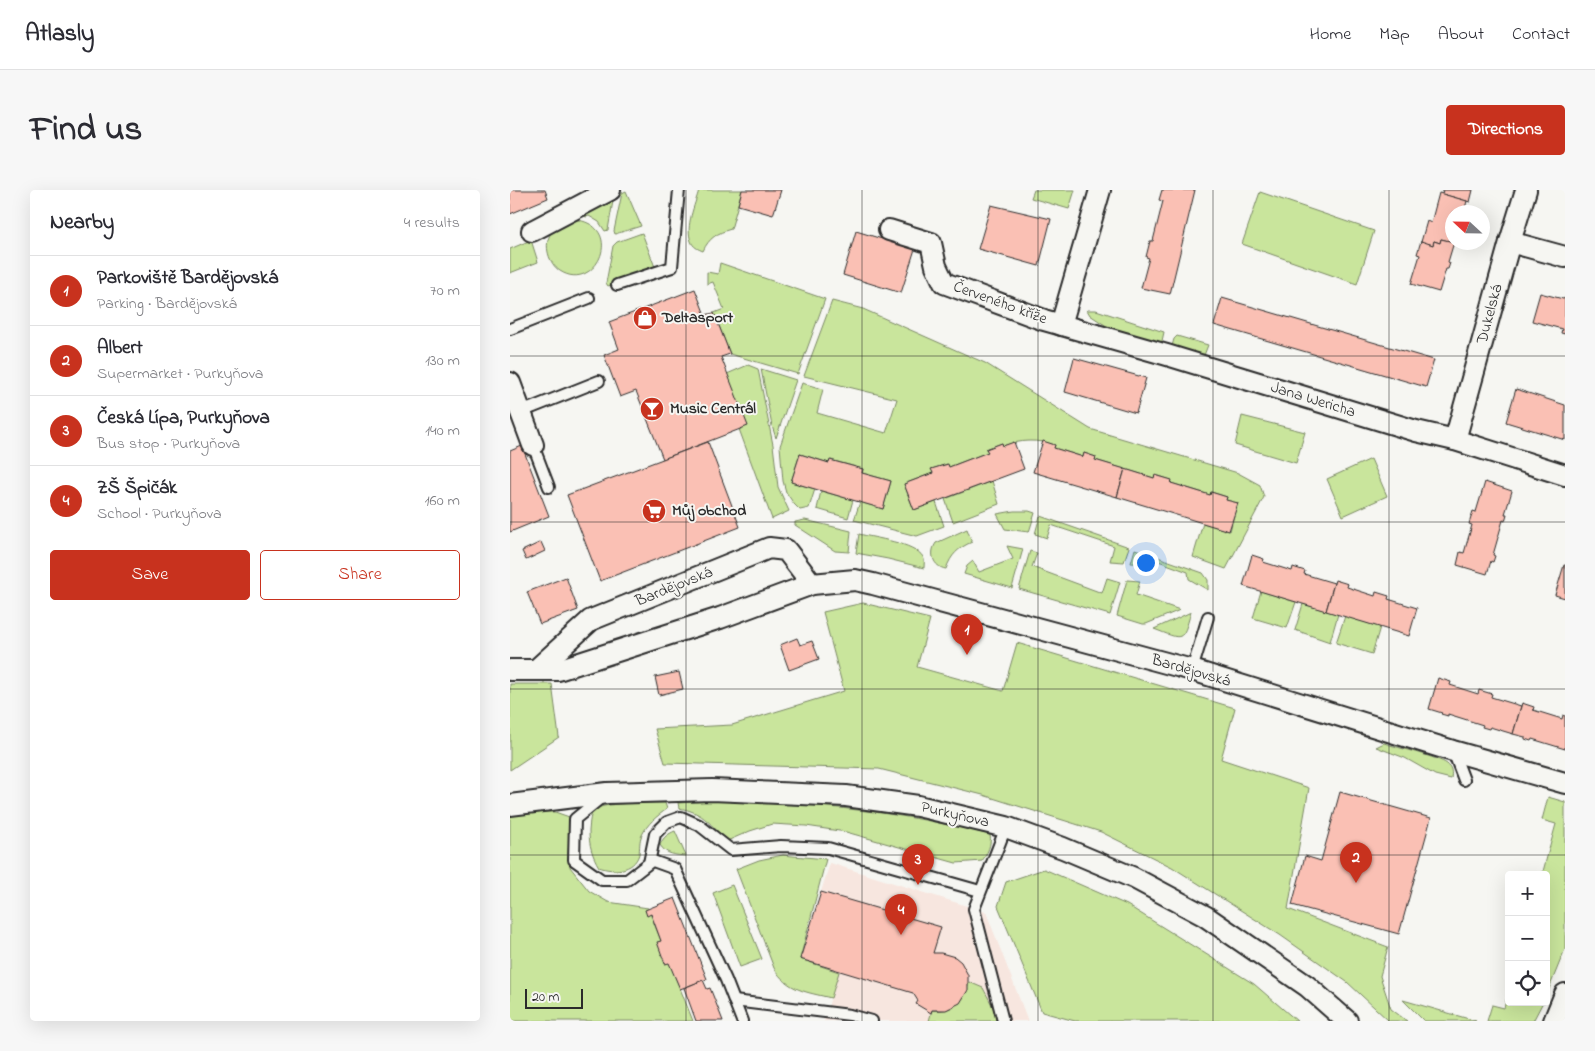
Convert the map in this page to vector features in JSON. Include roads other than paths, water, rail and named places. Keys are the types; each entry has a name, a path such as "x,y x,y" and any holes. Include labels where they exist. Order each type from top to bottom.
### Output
{"street":[{"path":"532,231 610,190"},
{"name":"Červeného kříže","path":"889,230 931,243 936,266 944,283 1061,325 1100,190"},
{"name":"Dukelská","path":"1455,440 1526,190"},
{"path":"1510,242 1565,257"},
{"name":"Jana Wericha","path":"1061,325 1167,355 1416,431 1455,440 1565,475"},
{"path":"510,382 516,407 533,445"},
{"name":"Bardějovská","path":"536,670 591,620 768,548 786,550 812,584"},
{"name":"Bardějovská","path":"510,670 558,670 720,618 812,584 855,580 1192,670 1288,706 1565,783"},
{"name":"Purkyňova","path":"510,805 607,793 712,790 846,796 918,806 1006,827 1063,848 1134,878 1205,916 1307,986 1347,1021"},
{"path":"1554,1021 1565,994"}],"lane":[{"path":"617,285 672,267 679,190"},
{"path":"510,329 589,298"},
{"path":"516,407 599,381"},
{"path":"533,445 549,487"},
{"path":"1192,670 1208,617"},
{"path":"1453,751 1464,780"},
{"path":"607,793 575,819 574,860 602,880 627,880 649,863 655,834 667,822 681,817 700,825 731,850 781,846 828,848 980,891"},
{"path":"1003,1021 974,909 1006,827"},
{"path":"650,860 675,868 742,1021"},
{"path":"734,1000 872,1021"}],"place":[{"name":"Deltasport","path":"645,318"},
{"name":"Music Centrál","path":"652,409"},
{"name":"Můj obchod","path":"654,511"},
{"name":"Parkoviště Bardějovská","path":"967,655"},
{"name":"Albert","path":"1356,883"},
{"name":"Česká Lípa, Purkyňova","path":"918,885"},
{"name":"ZŠ Špičák","path":"901,935"}]}
